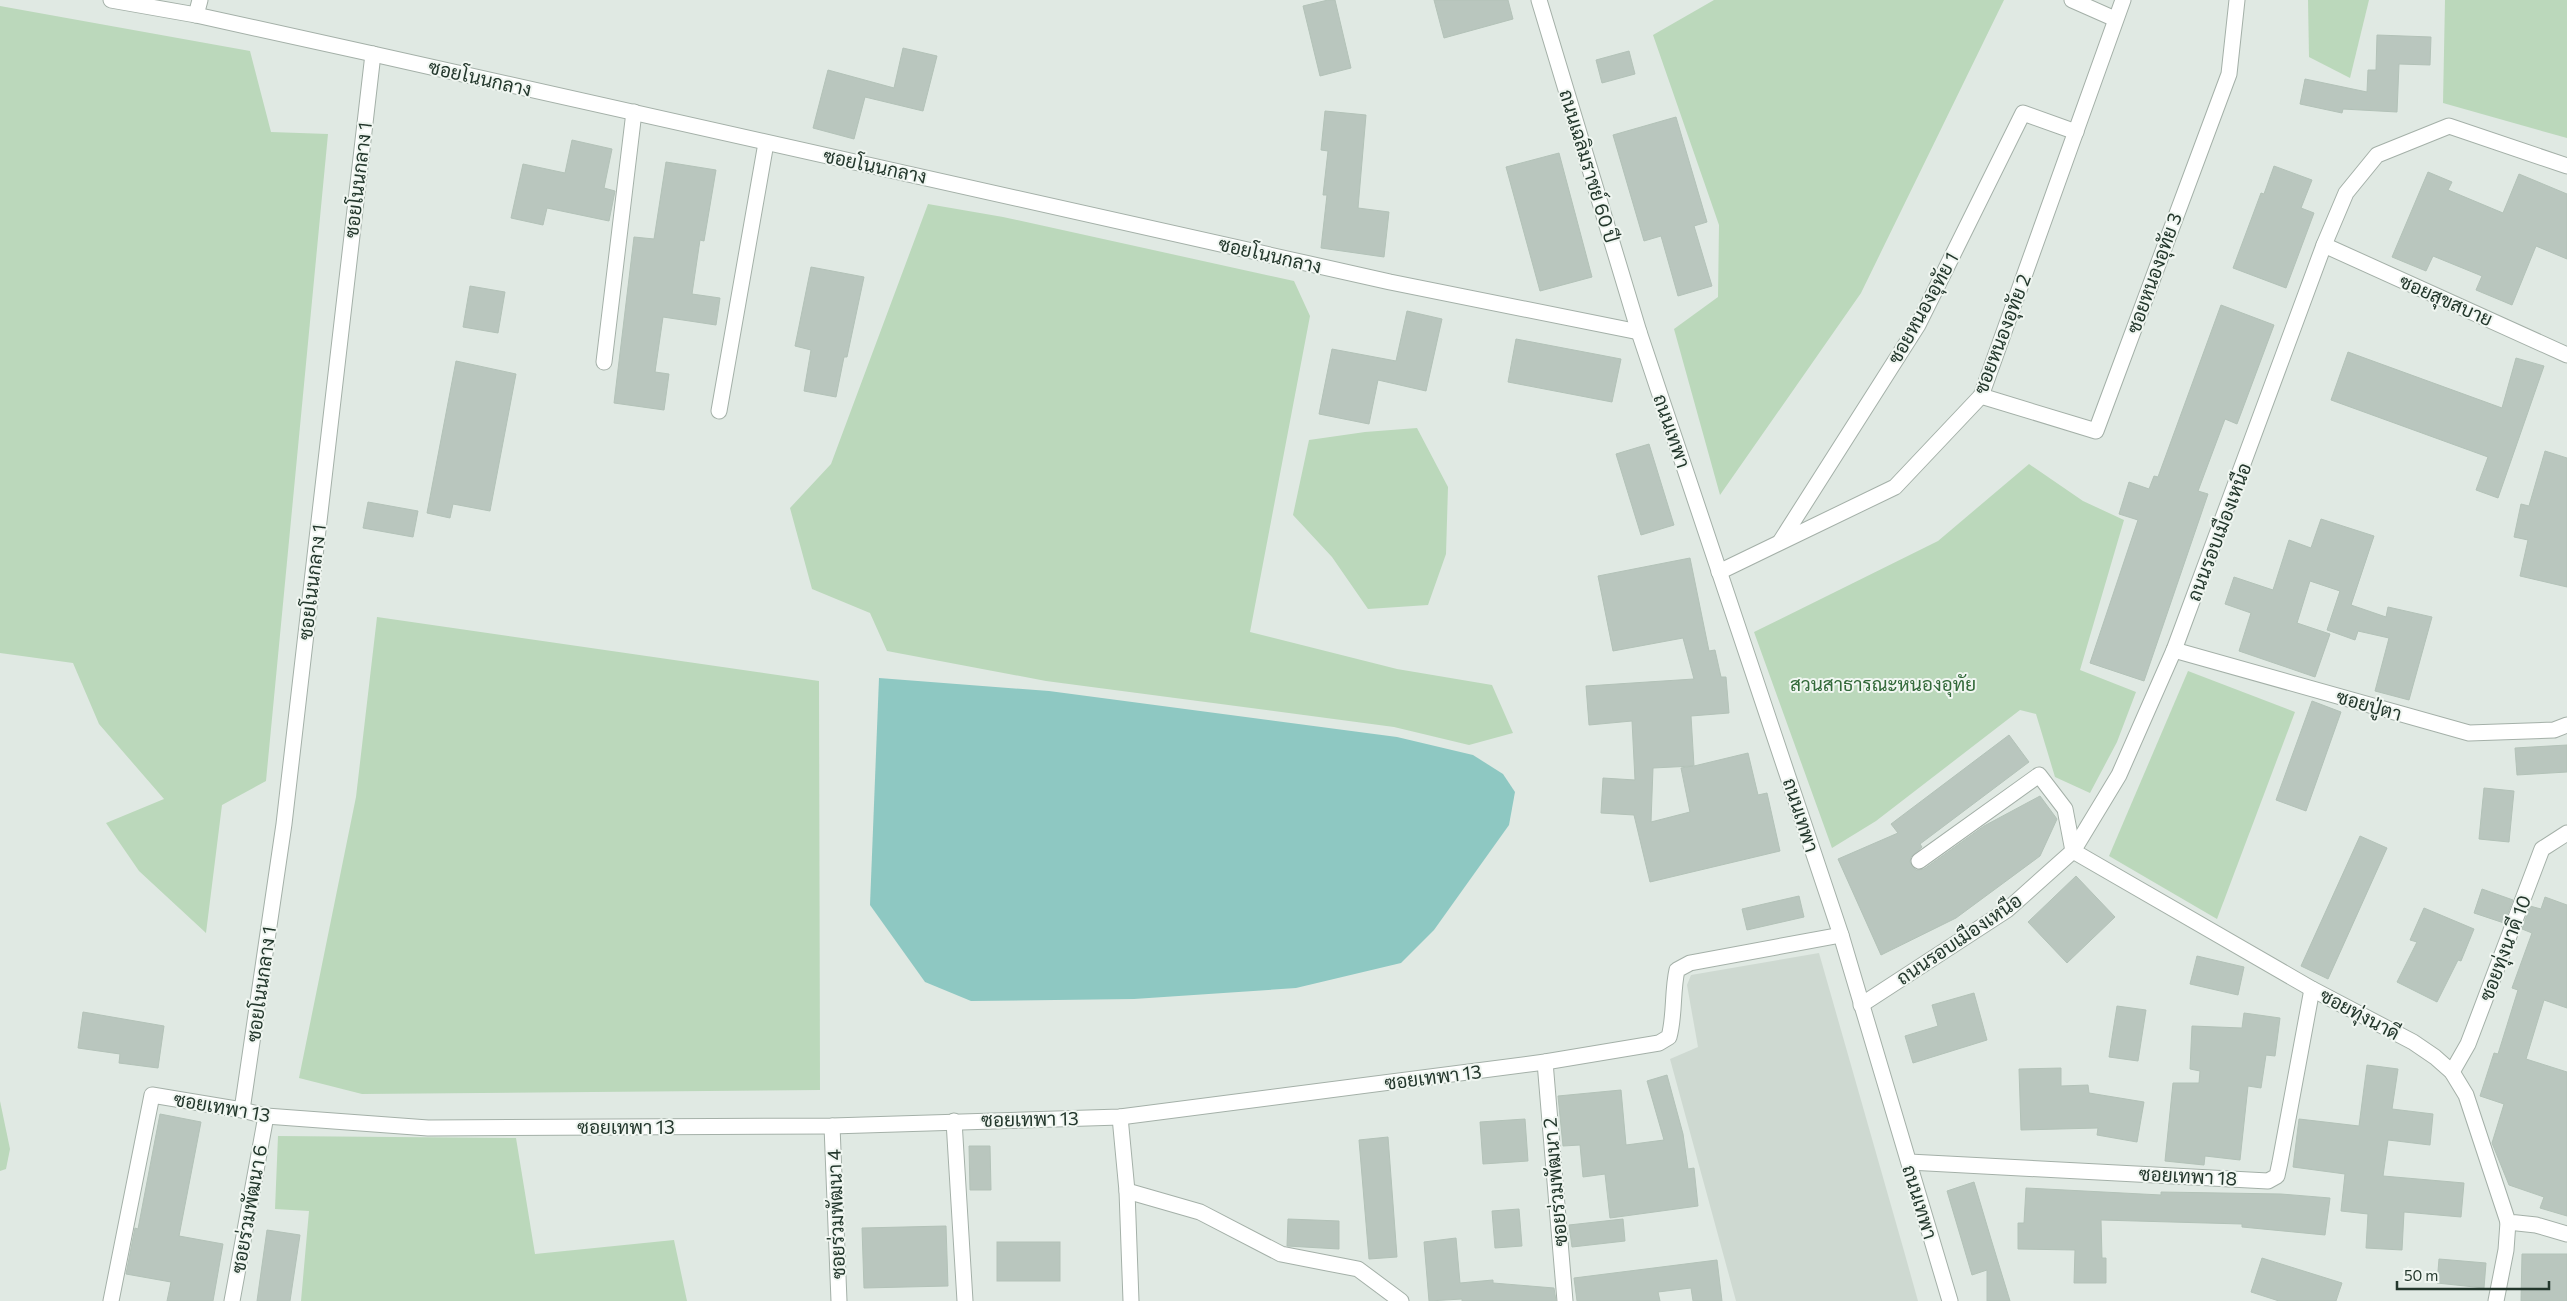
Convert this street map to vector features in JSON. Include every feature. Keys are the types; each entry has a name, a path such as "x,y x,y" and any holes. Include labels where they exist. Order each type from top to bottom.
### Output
{"street":[{"name":"ซอยโนนกลาง","path":"111,0 196,15 373,54 766,143 903,171 1390,282 1639,332"},
{"path":"196,15 200,0"},
{"name":"ถนนเฉลิมราชย์ 60 ปี","path":"1539,0 1639,332"},
{"path":"2072,0 2115,19"},
{"name":"ซอยหนองอุทัย 2","path":"1719,572 1895,487 1981,396 2122,0"},
{"name":"ซอยหนองอุทัย 3","path":"1981,396 2096,430 2229,74 2237,0"},
{"name":"ซอยโนนกลาง 1","path":"242,1110 284,824 373,54"},
{"path":"604,362 634,112"},
{"name":"ซอยหนองอุทัย 1","path":"1780,542 1918,326 2023,113 2076,132"},
{"name":"ถนนรอบเมืองเหนือ","path":"1861,1005 2007,910 2073,851 2119,775 2174,650 2324,246 2346,193 2377,155 2448,126 2567,166"},
{"path":"719,411 766,143"},
{"name":"ซอยสุขสบาย","path":"2324,246 2567,355"},
{"name":"ถนนเทพา","path":"1639,332 1841,935 1950,1301"},
{"name":"ซอยปู่ตา","path":"2174,650 2469,733 2554,730 2567,725"},
{"path":"1919,861 2039,775 2065,809 2073,851"},
{"name":"ซอยทุ่งนาดี 10","path":"2452,1072 2468,1044 2542,849 2567,832"},
{"name":"ซอยทุ่งนาดี","path":"2073,851 2312,989 2413,1042 2435,1057 2452,1072 2466,1095 2508,1222"},
{"name":"ซอยเทพา 13","path":"111,1301 152,1095 242,1110 266,1116 428,1128 832,1126 1120,1117 1545,1062 1659,1043 1669,1037 1677,970 1690,963 1841,935"},
{"name":"ซอยเทพา 18","path":"1909,1162 2268,1181 2276,1176 2280,1162 2312,989"},
{"name":"ซอยร่วมพัฒนา 2","path":"1545,1062 1565,1301"},
{"name":"ซอยร่วมพัฒนา 6","path":"232,1301 266,1116"},
{"path":"1120,1117 1127,1191 1131,1301"},
{"path":"954,1121 965,1301"},
{"name":"ซอยร่วมพัฒนา 4","path":"832,1126 839,1301"},
{"path":"1127,1191 1200,1212 1281,1254 1358,1269 1401,1301"},
{"path":"2496,1301 2506,1250 2508,1222 2536,1224 2567,1234"}],"shaded area":[{"path":"1819,953 1918,1301 1736,1301 1670,1059 1698,1047 1687,985 1691,975"}],"green space":[{"path":"1714,0 2004,0 1861,293 1720,495 1674,329 1718,297 1719,225 1653,35"},
{"path":"2308,0 2369,0 2350,78 2309,57"},
{"path":"2445,0 2567,0 2567,138 2443,103"},
{"path":"0,6 250,51 271,132 328,134 266,781 222,805 206,933 139,871 106,823 164,799 99,724 73,663 0,653"},
{"path":"928,204 1003,217 1294,281 1310,316 1250,632 1397,669 1492,685 1513,733 1469,745 1394,727 1046,681 887,651 870,613 812,589 790,508 831,464"},
{"path":"1417,428 1448,487 1446,554 1428,605 1368,609 1332,557 1293,515 1309,440 1365,432"},
{"name":"สวนสาธารณะหนองอุทัย","path":"2029,464 2083,501 2124,520 2080,670 2136,692 2117,742 2090,793 2055,777 2036,714 2020,710 1876,821 1832,848 1754,632 1938,541"},
{"path":"377,617 819,681 820,1090 362,1094 299,1078 356,797"},
{"path":"2188,671 2295,712 2217,919 2109,856"},
{"path":"0,1101 10,1149 6,1169 0,1171"},
{"path":"278,1136 516,1138 535,1254 674,1240 687,1301 301,1301 309,1211 275,1209"}],"water":[{"path":"879,678 1049,691 1397,737 1473,755 1503,774 1515,792 1509,825 1434,930 1401,963 1296,988 1134,999 971,1001 925,982 870,905"}],"building":[{"path":"1335,0 1351,68 1320,76 1303,6"},
{"path":"1434,0 1508,0 1513,19 1444,38"},
{"path":"2377,35 2431,37 2430,65 2399,64 2397,112 2343,109 2342,113 2300,104 2305,79 2367,92 2368,70 2376,70"},
{"path":"903,48 937,56 923,111 865,97 854,139 813,128 828,70 894,88"},
{"path":"1629,51 1635,74 1602,83 1596,60"},
{"path":"1325,111 1366,115 1358,208 1389,212 1384,257 1321,248 1327,195 1323,195 1328,151 1321,150"},
{"path":"1676,117 1707,222 1694,226 1712,286 1678,296 1661,236 1644,241 1613,135"},
{"path":"572,140 612,149 604,188 615,191 609,221 547,208 543,225 511,218 523,164 565,173"},
{"path":"1559,153 1592,277 1540,291 1506,167"},
{"path":"666,162 716,170 704,241 700,240 692,294 720,298 716,325 663,317 655,372 669,374 664,410 614,403 634,237 654,239"},
{"path":"2274,166 2312,180 2301,208 2314,213 2286,288 2233,268 2261,193 2264,194"},
{"path":"2428,172 2452,182 2448,190 2503,213 2519,174 2567,194 2567,259 2536,246 2512,305 2476,290 2482,276 2433,256 2426,271 2392,257"},
{"path":"811,267 864,277 847,357 844,357 836,397 804,391 811,350 795,346"},
{"path":"470,286 505,292 498,333 463,327"},
{"path":"2221,305 2274,325 2237,424 2225,419 2198,491 2208,494 2144,681 2090,663 2138,520 2119,514 2129,482 2149,489 2154,476 2158,477"},
{"path":"1407,311 1442,319 1426,391 1378,380 1369,424 1319,414 1332,349 1396,361"},
{"path":"1516,339 1621,359 1612,402 1508,382"},
{"path":"2348,352 2502,408 2516,358 2544,366 2498,498 2476,490 2488,457 2331,400"},
{"path":"456,361 516,374 490,511 453,504 450,518 427,513"},
{"path":"1649,444 1674,525 1641,535 1616,454"},
{"path":"2545,451 2567,458 2567,587 2520,576 2528,540 2514,537 2521,504 2529,506"},
{"path":"368,502 418,511 413,537 363,528"},
{"path":"2321,519 2374,536 2351,605 2386,617 2388,607 2432,617 2409,700 2375,691 2389,638 2358,631 2355,640 2327,630 2340,591 2310,581 2297,623 2330,634 2315,677 2239,651 2251,613 2225,604 2234,577 2273,590 2289,540 2311,548"},
{"path":"1690,558 1709,651 1715,650 1721,677 1726,677 1729,713 1691,716 1694,766 1748,753 1758,795 1767,793 1780,851 1650,882 1634,815 1601,813 1603,778 1635,780 1632,721 1589,725 1586,686 1694,679 1683,638 1613,651 1598,576","holes":["1693,766 1681,768 1690,812 1651,822 1653,768"]},
{"path":"2312,701 2341,712 2306,811 2276,800"},
{"path":"2009,735 2029,762 1920,844 1922,847 1911,857 1910,862 1916,870 1924,869 1984,826 2040,796 2057,819 2040,856 1956,918 1881,955 1838,859 1898,833 1891,824"},
{"path":"2567,745 2567,772 2517,775 2515,748"},
{"path":"2484,788 2514,791 2509,842 2479,839"},
{"path":"2360,836 2387,848 2328,979 2301,966"},
{"path":"2076,876 2115,917 2067,963 2028,922"},
{"path":"2482,889 2513,900 2504,923 2474,913"},
{"path":"1799,896 1804,917 1747,930 1742,909"},
{"path":"2545,897 2567,905 2567,1008 2544,1000 2526,1059 2567,1072 2567,1216 2540,1208 2544,1197 2509,1185 2492,1143 2504,1104 2480,1096 2494,1053 2498,1054 2518,990 2512,988 2532,933 2522,929 2530,906 2541,909"},
{"path":"2424,908 2474,929 2461,961 2458,960 2437,1002 2397,982 2417,942 2410,940"},
{"path":"2197,956 2244,967 2238,995 2190,984"},
{"path":"1974,993 1987,1040 1913,1063 1905,1036 1938,1026 1932,1005"},
{"path":"2117,1006 2146,1010 2138,1061 2109,1057"},
{"path":"83,1012 164,1026 158,1068 119,1063 120,1054 78,1048"},
{"path":"2244,1013 2280,1018 2275,1056 2266,1055 2261,1088 2248,1086 2240,1160 2205,1156 2204,1165 2165,1161 2173,1083 2199,1083 2200,1071 2190,1069 2192,1026 2242,1028"},
{"path":"2367,1065 2398,1069 2392,1109 2433,1114 2430,1145 2388,1140 2383,1176 2464,1183 2461,1217 2404,1212 2402,1250 2366,1248 2368,1214 2341,1211 2345,1174 2293,1167 2299,1119 2359,1126"},
{"path":"2061,1068 2061,1086 2088,1085 2089,1093 2144,1102 2137,1142 2097,1135 2098,1128 2021,1130 2019,1069"},
{"path":"1667,1075 1683,1134 1688,1169 1694,1168 1698,1206 1610,1218 1605,1174 1583,1177 1580,1145 1563,1146 1558,1096 1621,1090 1626,1145 1664,1140 1647,1081"},
{"path":"160,1114 201,1122 179,1236 223,1244 213,1301 167,1301 171,1282 126,1274 135,1228 138,1229"},
{"path":"1525,1119 1528,1161 1483,1164 1480,1122"},
{"path":"1388,1137 1397,1257 1369,1259 1359,1140"},
{"path":"969,1146 990,1146 991,1190 970,1190"},
{"path":"1974,1182 2010,1301 1987,1301 1987,1270 1972,1275 1947,1191"},
{"path":"2026,1188 2161,1195 2161,1192 2281,1194 2330,1198 2325,1235 2242,1227 2242,1224 2101,1220 2102,1258 2106,1258 2106,1283 2074,1283 2075,1250 2018,1249 2018,1223 2024,1223"},
{"path":"1519,1209 1522,1246 1495,1248 1492,1211"},
{"path":"1288,1219 1339,1221 1339,1249 1287,1246"},
{"path":"1623,1219 1625,1241 1572,1247 1569,1225"},
{"path":"946,1226 948,1286 864,1288 862,1228"},
{"path":"267,1230 300,1235 290,1301 257,1301"},
{"path":"1456,1238 1460,1283 1493,1280 1493,1283 1554,1288 1556,1301 1462,1301 1462,1299 1429,1301 1424,1242"},
{"path":"997,1242 1060,1242 1060,1281 997,1281"},
{"path":"2522,1254 2567,1254 2567,1301 2521,1301"},
{"path":"2262,1258 2342,1283 2336,1301 2279,1301 2251,1292"},
{"path":"2439,1259 2486,1263 2484,1288 2437,1283"},
{"path":"1717,1260 1722,1301 1693,1301 1691,1288 1658,1292 1660,1301 1577,1301 1574,1278"}]}
